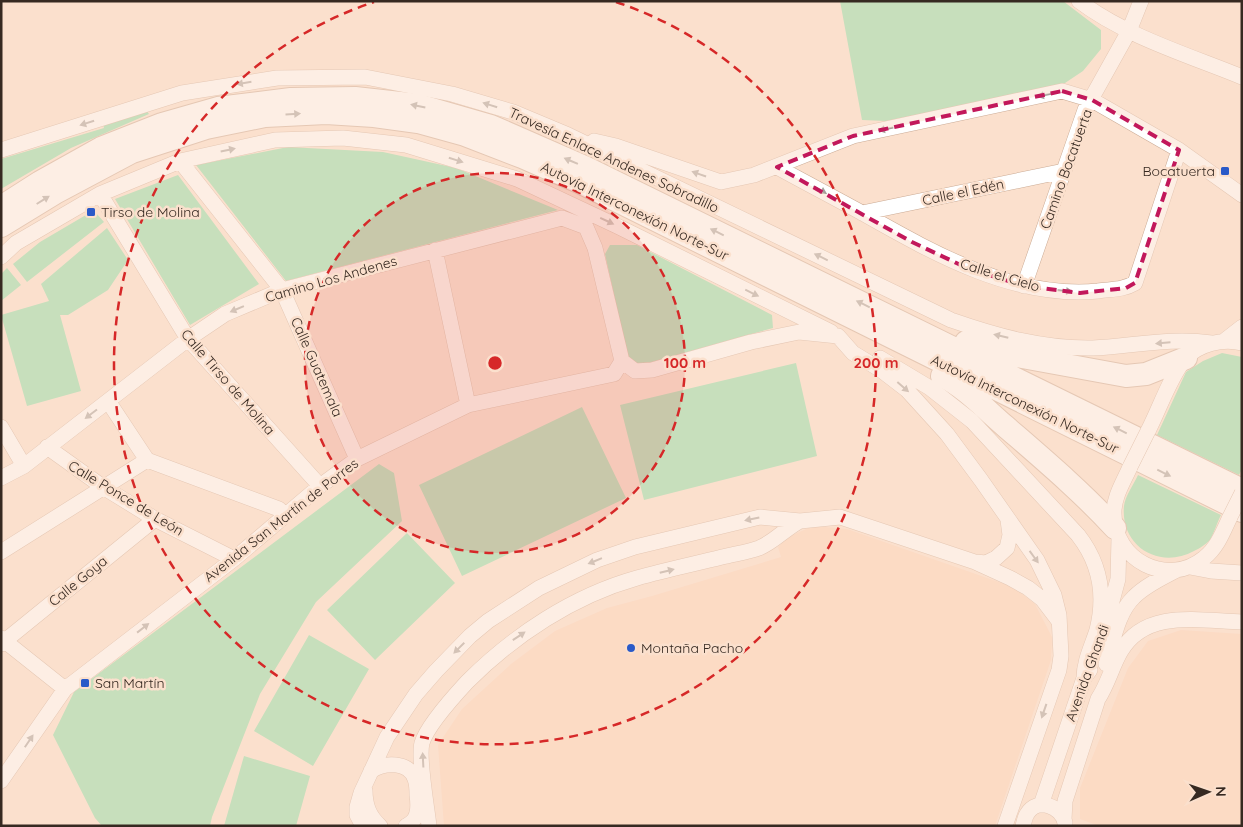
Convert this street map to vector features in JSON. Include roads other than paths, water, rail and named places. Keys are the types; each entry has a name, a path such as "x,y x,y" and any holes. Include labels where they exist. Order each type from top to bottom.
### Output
{"highway":[{"name":"Autovía Interconexión Norte-Sur","path":"1,207 40,182 101,148 162,124 218,108 291,99 354,98 418,106 491,126 587,168 1242,492"},
{"name":"Autovía Interconexión Norte-Sur","path":"1,226 55,193 132,152 206,128 265,116 326,113 374,116 418,122 465,135 579,182 1236,514"},
{"path":"907,325 934,328 1000,353 1126,376 1146,374 1186,358"},
{"path":"885,335 905,356 948,378 971,396 1084,496 1117,533"}],"street":[{"path":"1079,1 1098,16 1129,31 1242,77"},
{"name":"Camino Bocatuerta","path":"1024,286 1086,110 1129,31 1141,1"},
{"name":"Travesía Enlace Andenes Sobradillo","path":"1,150 182,93 277,78 365,77 452,94 513,112 568,135 951,320 990,334 1029,343 1068,347 1102,347 1191,340 1242,343"},
{"path":"568,135 616,146 721,182 754,175 777,167 853,136 1062,91 1092,100 1179,150 1242,195"},
{"path":"1,257 16,243 100,194 180,161 275,140 343,138 406,145 517,179 617,226 862,348 930,388 972,421 1078,535 1089,549 1096,565 1102,598 1097,629 1084,667 1084,678"},
{"name":"Calle el Cielo","path":"777,167 912,242 967,268 1024,286 1080,292 1126,288 1135,283 1179,150"},
{"name":"Calle Guatemala","path":"180,161 282,290 357,458"},
{"name":"Calle el Edén","path":"862,213 1064,171"},
{"name":"Calle Tirso de Molina","path":"100,194 188,339 320,486"},
{"name":"Camino Los Andenes","path":"1,478 24,466 188,339 225,314 282,290 562,218 586,227 595,248 622,361"},
{"path":"435,250 468,405"},
{"path":"1186,358 1197,349 1218,342 1242,327"},
{"path":"622,361 634,371 652,370 751,342 800,332 838,336 853,353 893,379 923,407 947,434 1007,517 1046,576 1054,595 1060,622 1061,656 1059,670 1005,826"},
{"name":"Avenida Ghandi","path":"1041,805 1084,678 1091,669 1114,598 1118,579 1117,533 1113,512 1116,499 1178,370 1186,358"},
{"name":"Avenida San Martín de Porres","path":"1,781 64,689 234,559 284,515 357,458 468,405 614,374 622,361"},
{"path":"108,401 147,460 279,509 284,515"},
{"path":"1,428 24,466"},
{"name":"Calle Ponce de León","path":"47,447 103,487 155,519 234,559"},
{"path":"1,552 147,460"},
{"name":"Avenida Ghandi","path":"1098,699 1098,688 1127,604 1144,589 1204,559 1214,549 1236,514 1242,492"},
{"path":"363,826 357,814 357,807 387,737 416,694 470,636 539,588 597,560 635,547 760,517 800,521 840,517 975,562 1010,578 1028,588 1042,600 1060,622"},
{"path":"975,562 986,563 996,558 1007,548 1010,535 1007,517"},
{"name":"Calle Goya","path":"2,641 155,519"},
{"path":"429,826 422,761 422,743 428,731 456,693 510,642 542,621 610,587 637,578 760,548 788,527 800,521"},
{"path":"1117,533 1128,552 1139,562 1152,567 1166,570 1183,568 1242,573"},
{"path":"1065,822 1065,801 1098,699 1104,691 1122,648 1134,634 1147,626 1177,620 1242,622"},
{"path":"2,641 64,689"},
{"path":"380,826 373,820 367,809 365,799 368,778 378,766 389,764 410,770 416,780 421,826"},
{"path":"1023,826 1026,814 1032,808 1041,805 1057,809 1065,822"},
{"path":"406,826 416,817 418,806"}],"place":[{"name":"Bocatuerta","path":"1225,171"},
{"name":"Tirso de Molina","path":"91,212"},
{"name":"Montaña Pacho","path":"631,648"},
{"name":"San Martín","path":"85,683"}]}
